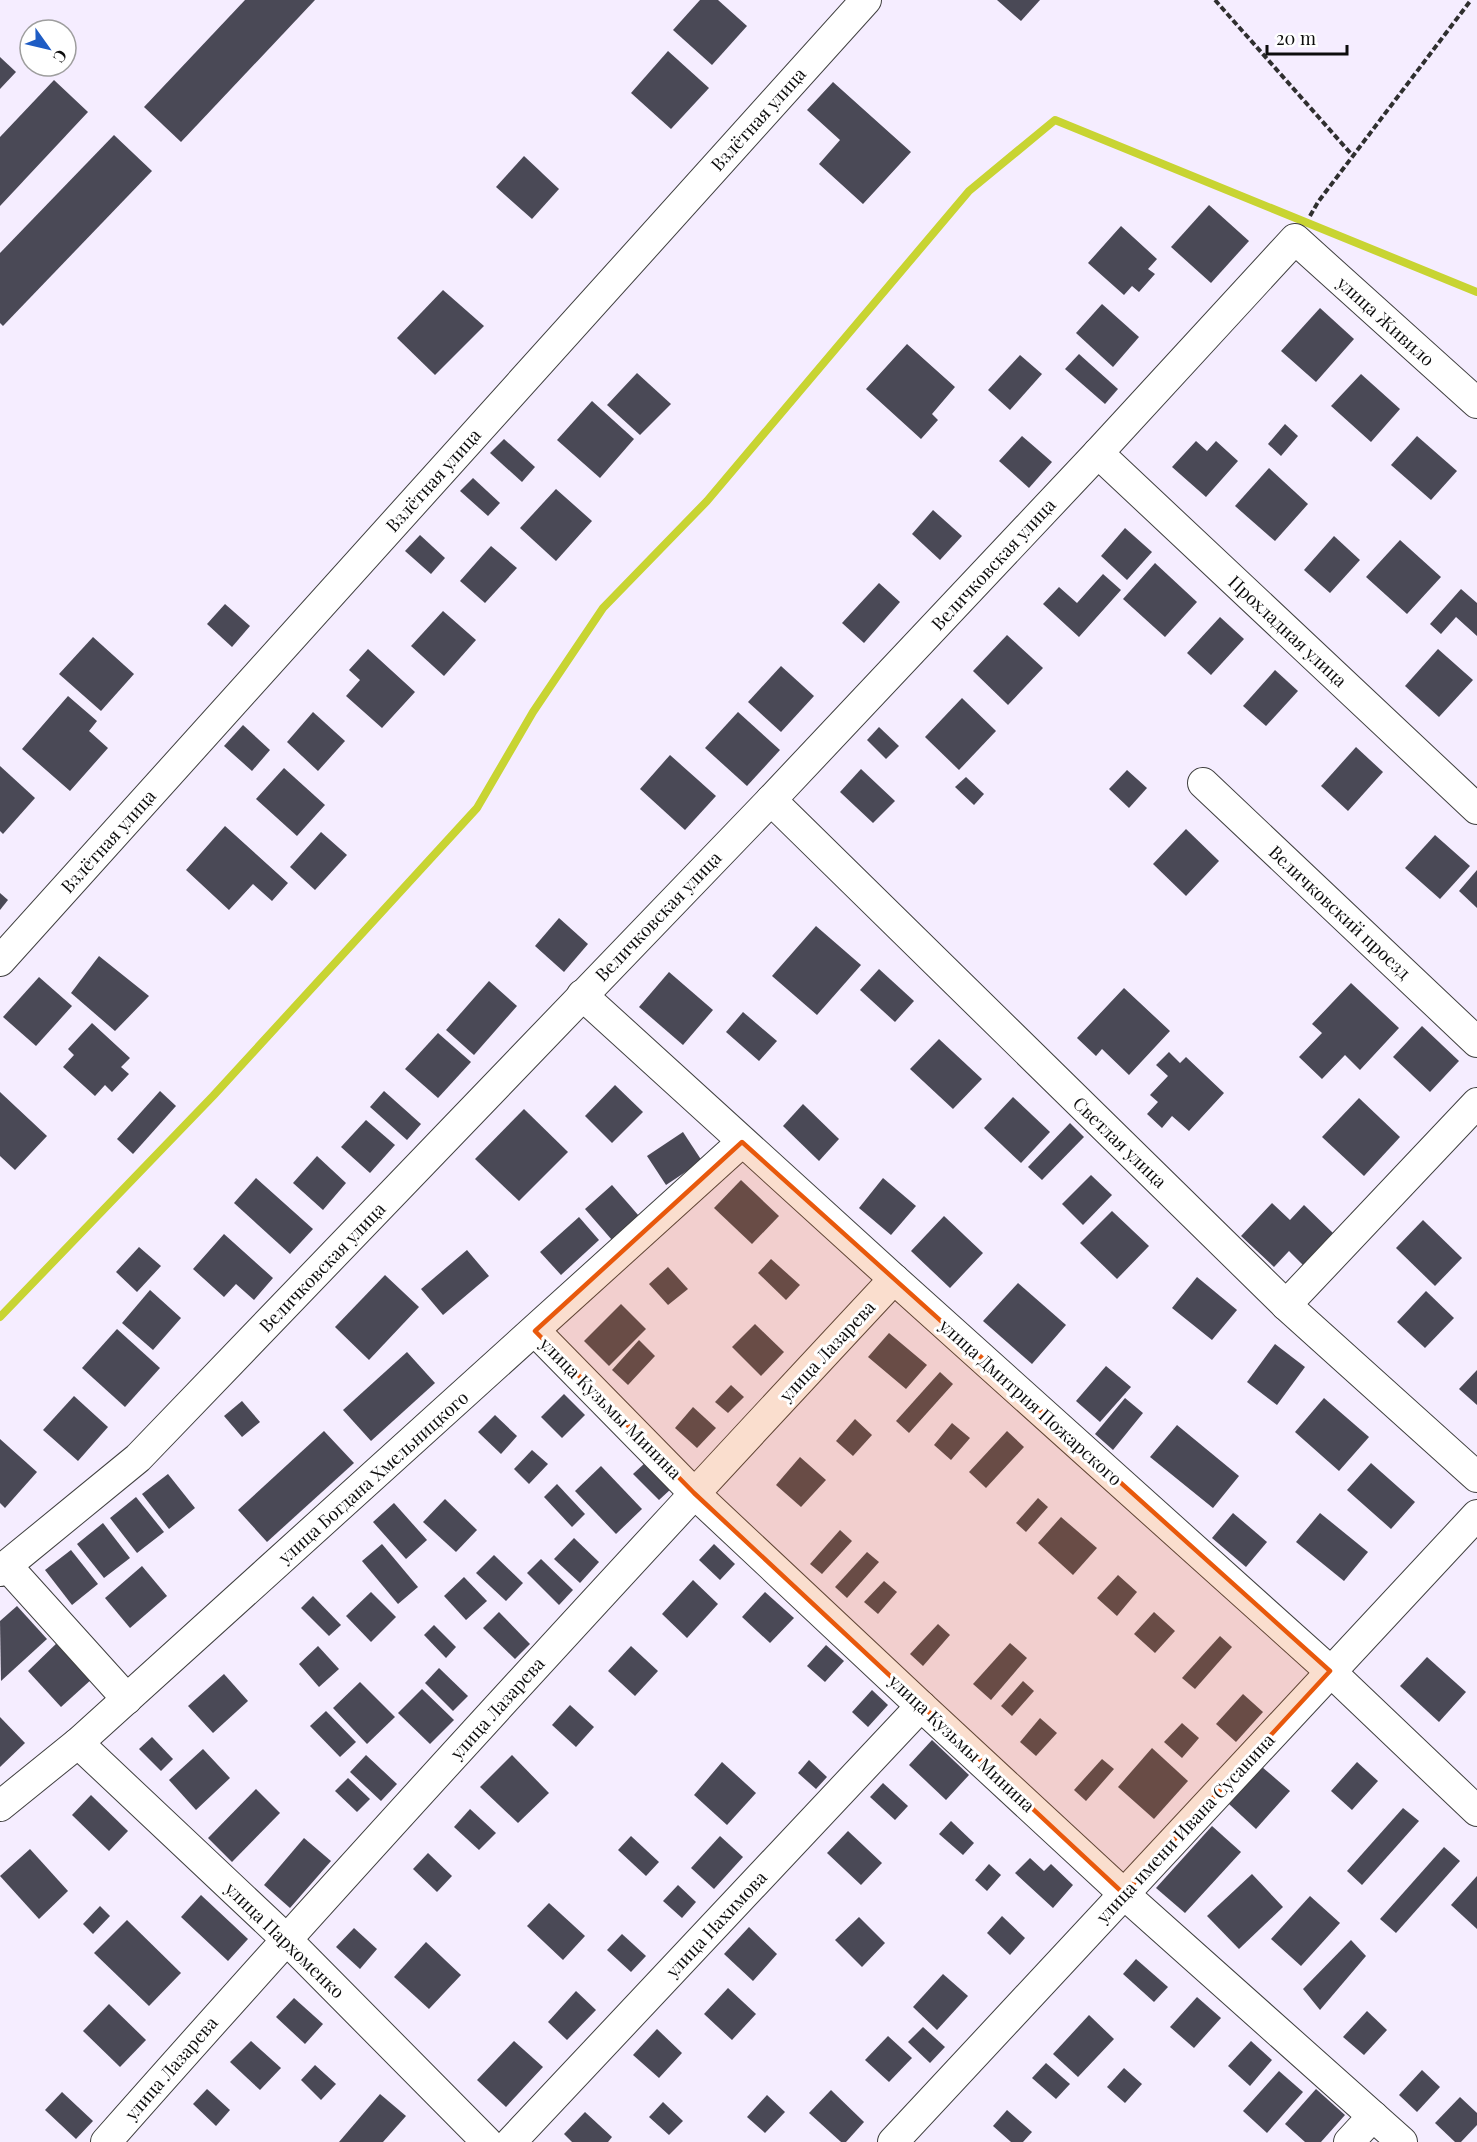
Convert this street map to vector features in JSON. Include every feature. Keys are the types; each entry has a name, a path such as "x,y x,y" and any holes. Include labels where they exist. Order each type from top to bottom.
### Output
{"street":[{"name":"Взлётная улица","path":"0,961 866,0"},
{"name":"улица Живило","path":"1295,239 1477,403"},
{"name":"Величковская улица","path":"3,1569 138,1458 771,800 1098,453 1295,239"},
{"name":"Прохладная улица","path":"1098,453 1477,809"},
{"name":"Величковский проезд","path":"1203,783 1477,1042"},
{"name":"Светлая улица","path":"771,800 1286,1305 1477,1478"},
{"name":"улица Дмитрия Пожарского","path":"582,995 1330,1671 1477,1811"},
{"path":"1286,1305 1477,1103"},
{"name":"улица Богдана Хмельницкого","path":"0,1806 78,1743 742,1142"},
{"name":"улица Лазарева","path":"106,2142 286,1939 694,1492 894,1279"},
{"name":"улица Кузьмы Минина","path":"535,1331 694,1492 921,1706 1124,1894 1402,2142"},
{"name":"улица имени Ивана Сусанина","path":"893,2142 1477,1515"},
{"path":"3,1569 127,1699"},
{"name":"улица Нахимова","path":"511,2142 921,1706"},
{"name":"улица Пархоменко","path":"78,1743 286,1939 488,2142"},
{"path":"1349,2142 1373,2116"}],"path":[{"path":"1215,0 1353,156"},
{"path":"1318,201 1471,0"}],"highlighted area":[{"path":"742,1142 1330,1671 1124,1894 694,1493 535,1331"}],"building":[{"path":"245,0 315,0 181,142 144,107"},
{"path":"700,0 718,0 747,26 712,65 673,30"},
{"path":"997,0 1040,0 1021,21"},
{"path":"668,51 709,88 671,129 631,93"},
{"path":"0,57 16,72 0,89"},
{"path":"54,80 88,112 0,206 0,137"},
{"path":"833,82 911,152 863,204 819,164 840,140 807,110"},
{"path":"114,135 152,171 3,326 0,323 0,253"},
{"path":"524,156 559,189 532,219 496,187"},
{"path":"1209,205 1249,241 1211,283 1171,247"},
{"path":"1121,226 1157,259 1148,269 1155,274 1139,292 1132,286 1124,295 1088,263"},
{"path":"443,290 484,326 435,375 397,338"},
{"path":"1102,304 1139,337 1113,367 1076,333"},
{"path":"1320,308 1354,339 1316,382 1281,351"},
{"path":"907,344 955,387 932,414 938,420 921,439 866,389"},
{"path":"1079,354 1118,389 1105,404 1065,369"},
{"path":"1020,355 1042,374 1010,410 988,390"},
{"path":"637,373 671,404 640,435 607,405"},
{"path":"1361,374 1400,409 1371,442 1331,406"},
{"path":"592,401 634,439 600,478 557,440"},
{"path":"1285,424 1298,436 1281,456 1268,444"},
{"path":"1022,436 1052,462 1029,488 999,461"},
{"path":"1417,436 1457,471 1431,500 1391,465"},
{"path":"504,439 535,467 522,482 490,453"},
{"path":"1196,441 1207,451 1216,441 1238,461 1206,497 1172,467"},
{"path":"1269,468 1308,504 1275,541 1235,506"},
{"path":"473,478 500,503 488,516 460,491"},
{"path":"556,489 592,521 556,561 520,528"},
{"path":"933,510 962,536 940,560 912,534"},
{"path":"1125,528 1152,552 1127,580 1101,556"},
{"path":"420,535 445,558 431,574 405,551"},
{"path":"1334,536 1360,560 1330,593 1304,570"},
{"path":"1400,540 1441,577 1407,614 1366,577"},
{"path":"491,546 517,568 485,603 460,581"},
{"path":"1155,563 1197,602 1165,637 1123,599"},
{"path":"1103,574 1121,590 1079,637 1043,604 1059,587 1077,603"},
{"path":"879,583 900,602 864,643 842,623"},
{"path":"1461,589 1477,603 1477,636 1456,617 1441,634 1430,624"},
{"path":"225,604 250,626 232,647 207,624"},
{"path":"443,611 476,640 444,676 411,646"},
{"path":"1220,617 1244,639 1211,675 1187,653"},
{"path":"1007,635 1043,668 1008,705 973,671"},
{"path":"93,637 134,674 101,711 59,674"},
{"path":"368,649 415,692 382,728 346,696 360,680 349,670"},
{"path":"1438,649 1473,680 1439,717 1405,686"},
{"path":"781,666 814,696 781,732 748,702"},
{"path":"1275,670 1298,691 1266,726 1243,706"},
{"path":"68,696 97,721 89,731 108,748 70,791 22,749"},
{"path":"962,698 996,731 959,770 925,737"},
{"path":"313,712 345,741 318,771 287,742"},
{"path":"738,712 780,750 747,786 705,748"},
{"path":"243,725 270,750 252,771 224,746"},
{"path":"879,727 899,746 886,759 867,740"},
{"path":"1356,747 1383,772 1348,811 1321,786"},
{"path":"670,755 716,796 685,830 640,789"},
{"path":"0,766 35,798 3,834 0,831"},
{"path":"284,768 325,805 297,836 256,799"},
{"path":"861,769 895,801 873,823 840,792"},
{"path":"1127,770 1147,788 1129,808 1109,789"},
{"path":"966,777 984,794 974,805 955,787"},
{"path":"225,826 288,883 272,901 253,884 229,910 186,870"},
{"path":"1186,829 1219,861 1186,896 1153,864"},
{"path":"321,832 347,855 315,890 290,867"},
{"path":"1435,835 1470,866 1440,899 1405,868"},
{"path":"1477,870 1477,908 1459,891"},
{"path":"0,893 8,900 0,910"},
{"path":"559,918 588,944 564,972 535,946"},
{"path":"816,926 861,965 817,1015 772,976"},
{"path":"99,956 149,996 115,1031 71,993"},
{"path":"879,969 914,1001 895,1022 860,990"},
{"path":"669,972 713,1010 683,1045 639,1007"},
{"path":"39,977 72,1006 36,1046 3,1017"},
{"path":"489,981 517,1006 474,1055 446,1030"},
{"path":"1351,983 1399,1028 1360,1070 1345,1055 1322,1079 1299,1057 1322,1033 1312,1024"},
{"path":"1124,988 1170,1031 1129,1075 1102,1049 1096,1056 1077,1038"},
{"path":"743,1012 777,1041 759,1061 726,1032"},
{"path":"92,1023 130,1058 121,1067 129,1074 112,1092 105,1085 95,1096 63,1067 74,1055 68,1049"},
{"path":"1422,1026 1459,1061 1430,1092 1393,1057"},
{"path":"438,1033 471,1062 438,1098 405,1069"},
{"path":"939,1039 982,1079 953,1109 910,1069"},
{"path":"1169,1052 1180,1063 1186,1057 1224,1093 1189,1131 1172,1116 1162,1128 1147,1114 1158,1102 1150,1095 1168,1076 1156,1065"},
{"path":"615,1085 643,1112 612,1143 585,1116"},
{"path":"160,1091 176,1106 133,1154 117,1139"},
{"path":"384,1091 421,1124 407,1140 370,1107"},
{"path":"0,1092 47,1136 15,1170 0,1156"},
{"path":"1013,1097 1050,1132 1021,1163 984,1128"},
{"path":"1359,1098 1400,1137 1364,1176 1322,1137"},
{"path":"803,1104 839,1139 819,1161 783,1126"},
{"path":"524,1109 568,1152 519,1201 475,1159"},
{"path":"366,1120 395,1145 370,1173 341,1147"},
{"path":"1070,1123 1084,1137 1042,1180 1028,1167"},
{"path":"683,1132 702,1161 666,1185 647,1156"},
{"path":"317,1156 346,1183 323,1210 293,1183"},
{"path":"1091,1175 1112,1195 1083,1225 1062,1204"},
{"path":"256,1178 313,1229 290,1254 234,1203"},
{"path":"883,1178 916,1206 891,1235 859,1208"},
{"path":"741,1180 779,1216 752,1244 714,1208"},
{"path":"612,1185 639,1216 612,1240 585,1209"},
{"path":"1272,1203 1290,1220 1304,1205 1333,1233 1303,1265 1289,1251 1274,1267 1241,1236"},
{"path":"1112,1211 1149,1246 1117,1279 1080,1243"},
{"path":"944,1216 983,1253 950,1288 911,1251"},
{"path":"579,1217 599,1240 561,1275 540,1252"},
{"path":"1423,1220 1462,1258 1435,1286 1396,1248"},
{"path":"224,1234 273,1278 254,1300 236,1284 224,1297 193,1269"},
{"path":"139,1247 161,1266 137,1292 116,1272"},
{"path":"467,1250 489,1276 443,1315 421,1289"},
{"path":"771,1259 800,1285 786,1300 758,1273"},
{"path":"668,1267 688,1289 668,1305 649,1284"},
{"path":"385,1275 419,1307 369,1360 335,1327"},
{"path":"1197,1277 1237,1310 1212,1340 1172,1308"},
{"path":"1018,1283 1066,1325 1032,1364 983,1321"},
{"path":"150,1290 181,1318 153,1350 122,1323"},
{"path":"1426,1291 1454,1318 1425,1348 1397,1322"},
{"path":"621,1304 646,1329 609,1366 584,1341"},
{"path":"755,1324 784,1352 761,1376 732,1347"},
{"path":"117,1329 160,1368 125,1407 82,1368"},
{"path":"889,1333 927,1365 906,1389 868,1357"},
{"path":"639,1340 655,1356 628,1385 612,1370"},
{"path":"1275,1344 1305,1367 1277,1405 1247,1382"},
{"path":"407,1352 435,1383 371,1441 343,1410"},
{"path":"1106,1366 1131,1387 1100,1422 1076,1401"},
{"path":"1477,1370 1477,1405 1459,1389"},
{"path":"940,1372 953,1384 909,1433 896,1421"},
{"path":"731,1385 744,1397 728,1413 715,1402"},
{"path":"564,1394 585,1415 562,1438 541,1417"},
{"path":"74,1396 108,1427 78,1461 43,1430"},
{"path":"1125,1398 1143,1413 1113,1450 1095,1434"},
{"path":"1324,1398 1369,1437 1339,1471 1295,1432"},
{"path":"242,1401 260,1422 242,1437 224,1416"},
{"path":"693,1407 716,1428 697,1448 675,1428"},
{"path":"495,1415 517,1436 501,1454 478,1432"},
{"path":"855,1419 872,1435 853,1456 836,1441"},
{"path":"952,1423 970,1438 951,1460 934,1445"},
{"path":"1177,1425 1239,1476 1213,1508 1150,1457"},
{"path":"324,1431 354,1463 267,1542 238,1510"},
{"path":"1007,1431 1024,1447 986,1488 969,1472"},
{"path":"0,1439 37,1472 5,1508 0,1503"},
{"path":"532,1450 548,1464 529,1484 514,1469"},
{"path":"800,1457 826,1480 801,1507 776,1485"},
{"path":"646,1462 672,1488 659,1500 633,1474"},
{"path":"1371,1463 1415,1502 1391,1529 1347,1490"},
{"path":"601,1466 642,1509 616,1534 575,1491"},
{"path":"168,1474 195,1508 169,1529 142,1494"},
{"path":"557,1484 585,1514 572,1527 544,1497"},
{"path":"136,1497 164,1532 137,1553 110,1518"},
{"path":"1038,1498 1048,1507 1026,1532 1016,1523"},
{"path":"445,1499 477,1530 456,1552 423,1522"},
{"path":"394,1503 427,1540 406,1559 373,1522"},
{"path":"1233,1513 1267,1542 1246,1567 1212,1538"},
{"path":"1320,1513 1368,1552 1344,1581 1296,1542"},
{"path":"1061,1517 1097,1548 1073,1575 1038,1543"},
{"path":"103,1523 130,1558 104,1578 77,1544"},
{"path":"840,1530 852,1541 822,1574 810,1564"},
{"path":"574,1538 599,1562 580,1583 554,1559"},
{"path":"382,1544 418,1587 398,1604 362,1561"},
{"path":"714,1544 735,1564 720,1580 699,1560"},
{"path":"71,1550 98,1584 72,1605 45,1570"},
{"path":"867,1552 879,1562 847,1598 835,1587"},
{"path":"494,1555 523,1583 506,1601 476,1573"},
{"path":"541,1559 573,1590 559,1605 527,1573"},
{"path":"142,1566 167,1596 130,1628 105,1598"},
{"path":"1118,1575 1137,1592 1117,1616 1097,1598"},
{"path":"464,1577 487,1601 466,1620 444,1596"},
{"path":"693,1580 718,1604 687,1638 662,1614"},
{"path":"884,1581 897,1592 878,1614 864,1602"},
{"path":"371,1592 396,1617 371,1642 346,1616"},
{"path":"765,1592 794,1618 770,1643 742,1617"},
{"path":"313,1596 341,1625 329,1636 301,1608"},
{"path":"17,1606 47,1639 1,1681 0,1621"},
{"path":"499,1612 530,1644 515,1659 483,1628"},
{"path":"1154,1612 1175,1631 1155,1653 1134,1634"},
{"path":"938,1624 950,1635 923,1666 910,1654"},
{"path":"434,1625 456,1647 446,1658 424,1635"},
{"path":"1220,1636 1232,1647 1195,1689 1182,1678"},
{"path":"59,1641 93,1678 61,1707 28,1671"},
{"path":"1010,1643 1027,1658 991,1700 973,1684"},
{"path":"826,1645 844,1661 825,1682 807,1666"},
{"path":"318,1646 339,1669 319,1687 299,1664"},
{"path":"631,1646 658,1671 635,1696 608,1671"},
{"path":"1427,1657 1466,1692 1439,1722 1400,1686"},
{"path":"439,1668 468,1696 453,1711 425,1683"},
{"path":"224,1674 248,1701 213,1733 188,1706"},
{"path":"1023,1681 1034,1691 1012,1716 1001,1706"},
{"path":"360,1682 395,1717 367,1744 333,1708"},
{"path":"422,1689 454,1720 430,1744 398,1713"},
{"path":"872,1690 888,1705 868,1727 852,1712"},
{"path":"1243,1694 1263,1712 1236,1742 1216,1724"},
{"path":"570,1705 594,1727 576,1747 552,1725"},
{"path":"326,1711 356,1742 340,1757 310,1726"},
{"path":"0,1717 25,1743 0,1767"},
{"path":"1040,1718 1057,1733 1036,1756 1020,1742"},
{"path":"1182,1723 1199,1738 1182,1758 1164,1742"},
{"path":"152,1737 173,1759 161,1771 139,1749"},
{"path":"932,1740 969,1775 946,1800 909,1765"},
{"path":"1152,1748 1188,1781 1154,1819 1118,1787"},
{"path":"203,1749 230,1778 196,1810 169,1780"},
{"path":"366,1755 397,1784 381,1801 350,1772"},
{"path":"512,1755 549,1793 518,1823 480,1787"},
{"path":"1102,1759 1114,1769 1086,1801 1074,1790"},
{"path":"809,1760 827,1777 816,1789 798,1773"},
{"path":"722,1762 756,1793 727,1825 694,1795"},
{"path":"1357,1762 1378,1781 1352,1810 1331,1791"},
{"path":"1262,1767 1290,1791 1256,1829 1229,1804"},
{"path":"348,1778 370,1799 357,1812 335,1791"},
{"path":"883,1783 908,1806 895,1820 870,1797"},
{"path":"256,1789 280,1813 232,1862 208,1838"},
{"path":"91,1795 128,1831 109,1851 72,1815"},
{"path":"1403,1808 1419,1821 1362,1885 1347,1871"},
{"path":"470,1809 496,1833 479,1850 454,1827"},
{"path":"951,1821 974,1843 963,1855 939,1834"},
{"path":"1212,1826 1241,1852 1185,1913 1156,1888"},
{"path":"848,1831 882,1863 861,1885 827,1853"},
{"path":"631,1836 659,1862 646,1876 618,1850"},
{"path":"720,1836 743,1857 714,1889 691,1868"},
{"path":"304,1838 331,1861 290,1908 264,1885"},
{"path":"1444,1847 1460,1861 1396,1933 1380,1919"},
{"path":"30,1849 68,1891 39,1919 0,1876"},
{"path":"428,1853 452,1876 437,1892 413,1869"},
{"path":"1030,1858 1044,1871 1051,1864 1073,1885 1053,1908 1015,1873"},
{"path":"989,1864 1001,1875 987,1891 975,1880"},
{"path":"1252,1874 1283,1907 1239,1949 1207,1916"},
{"path":"1477,1876 1477,1929 1451,1905"},
{"path":"678,1885 696,1902 682,1918 663,1901"},
{"path":"201,1895 248,1939 228,1961 181,1917"},
{"path":"1310,1896 1340,1923 1301,1966 1271,1939"},
{"path":"549,1903 585,1936 563,1960 527,1926"},
{"path":"100,1906 110,1916 93,1934 83,1924"},
{"path":"1002,1916 1025,1938 1010,1955 987,1933"},
{"path":"859,1917 885,1943 862,1967 835,1940"},
{"path":"127,1920 181,1973 149,2006 94,1953"},
{"path":"749,1927 777,1954 753,1981 724,1954"},
{"path":"354,1928 377,1949 360,1969 336,1947"},
{"path":"622,1934 646,1956 631,1972 607,1950"},
{"path":"1351,1940 1366,1956 1320,2010 1303,1989"},
{"path":"426,1942 461,1975 429,2009 394,1977"},
{"path":"1136,1959 1168,1987 1154,2002 1123,1974"},
{"path":"943,1974 968,1996 937,2030 913,2007"},
{"path":"728,1988 756,2014 732,2040 704,2014"},
{"path":"576,1991 596,2010 567,2040 548,2022"},
{"path":"1197,1997 1221,2018 1194,2048 1170,2027"},
{"path":"294,1998 323,2024 305,2044 276,2017"},
{"path":"109,2004 146,2040 120,2067 83,2031"},
{"path":"1367,2011 1387,2030 1364,2055 1343,2037"},
{"path":"1089,2015 1114,2039 1078,2077 1053,2054"},
{"path":"923,2027 945,2047 930,2063 908,2042"},
{"path":"657,2029 682,2053 659,2078 633,2055"},
{"path":"888,2036 912,2058 889,2082 865,2060"},
{"path":"251,2041 281,2068 260,2090 230,2062"},
{"path":"514,2041 543,2067 506,2107 477,2080"},
{"path":"1251,2041 1272,2060 1250,2086 1228,2066"},
{"path":"1046,2063 1070,2084 1056,2099 1032,2078"},
{"path":"315,2065 336,2084 321,2100 301,2080"},
{"path":"1124,2068 1142,2084 1125,2103 1107,2087"},
{"path":"1422,2070 1440,2087 1417,2112 1399,2095"},
{"path":"1279,2071 1303,2092 1267,2133 1243,2111"},
{"path":"207,2089 230,2110 216,2126 193,2104"},
{"path":"1316,2089 1345,2115 1321,2142 1305,2142 1285,2124"},
{"path":"831,2090 864,2122 846,2142 841,2142 809,2113"},
{"path":"62,2092 93,2121 76,2139 45,2110"},
{"path":"380,2094 406,2116 383,2142 339,2142"},
{"path":"767,2095 785,2112 765,2133 747,2117"},
{"path":"1460,2097 1477,2113 1477,2125 1461,2142 1455,2142 1435,2123"},
{"path":"663,2102 683,2121 669,2135 649,2117"},
{"path":"1007,2110 1032,2132 1023,2142 1011,2142 993,2126"},
{"path":"585,2112 612,2137 608,2142 572,2142 564,2134"}],"waterway":[{"path":"0,1317 213,1096 477,808 533,712 603,608 707,501 969,191 1055,120 1477,292"}]}
